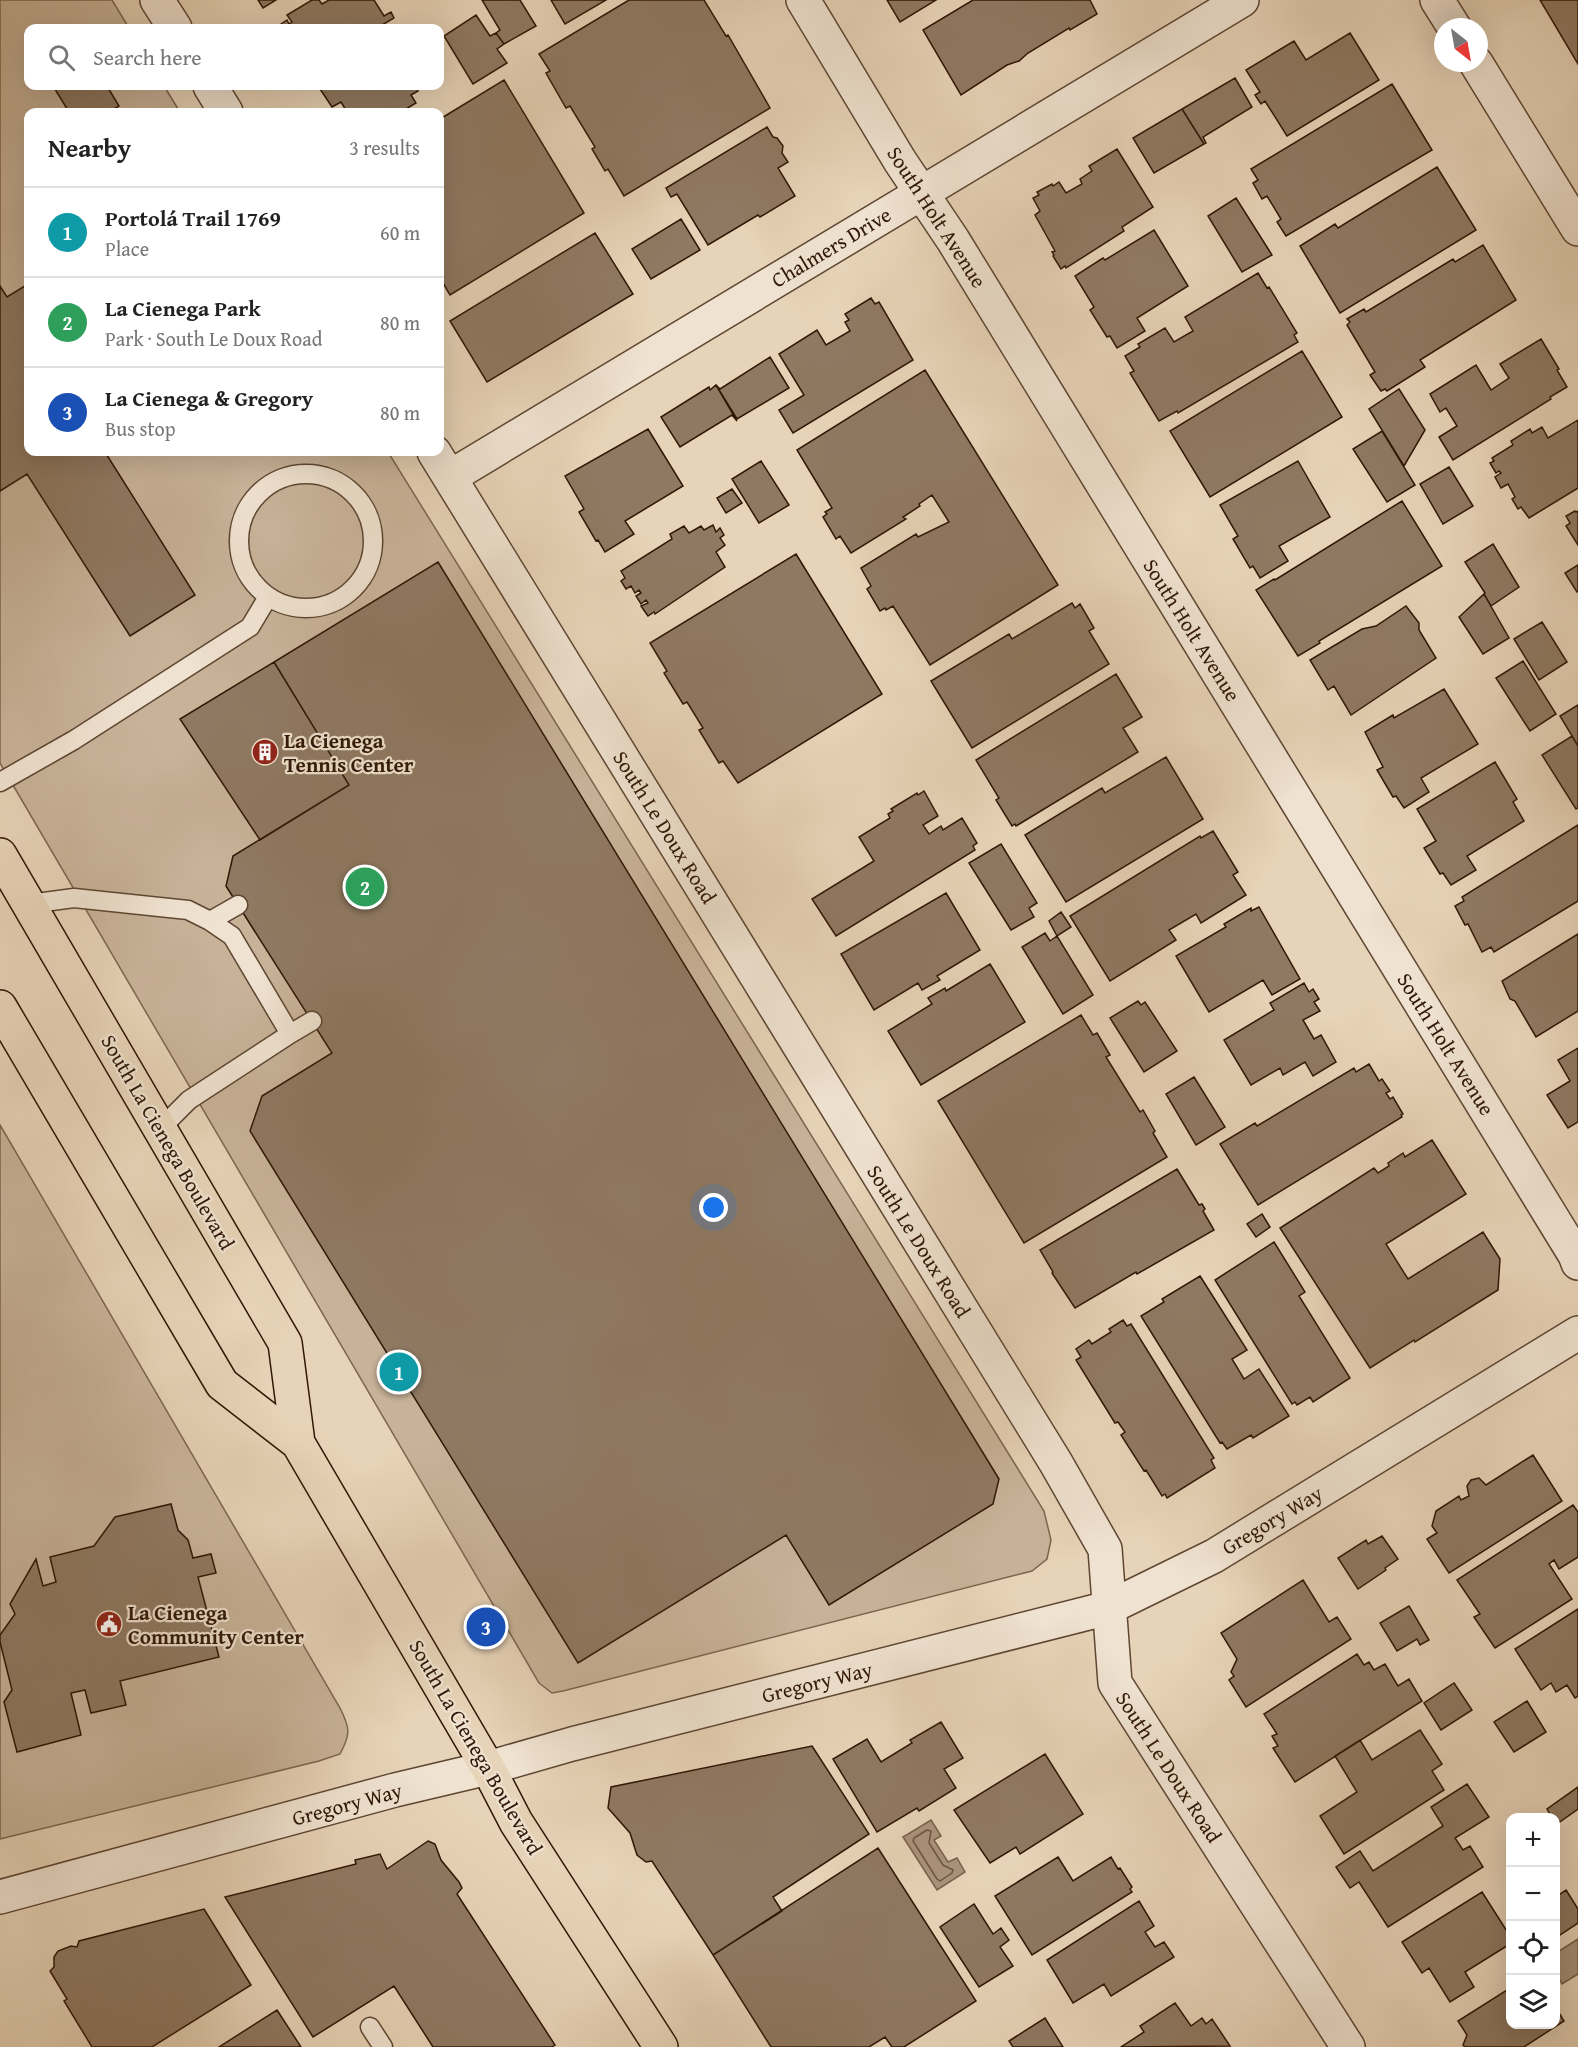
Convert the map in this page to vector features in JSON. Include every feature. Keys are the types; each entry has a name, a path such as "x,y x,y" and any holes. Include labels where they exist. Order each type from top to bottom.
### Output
{"main road":[{"name":"South La Cienega Boulevard","path":"0,855 285,1343 298,1443"},
{"name":"South La Cienega Boulevard","path":"0,1007 222,1384 298,1443 488,1768 516,1822 661,2047"}],"street":[{"path":"157,0 172,24"},
{"name":"South Holt Avenue","path":"802,0 1578,1263"},
{"name":"Chalmers Drive","path":"442,464 922,192 1242,0"},
{"path":"1437,0 1448,18"},
{"path":"1482,72 1578,229"},
{"path":"212,90 224,108"},
{"name":"South Le Doux Road","path":"442,464 1061,1472 1105,1549 1115,1683 1348,2047"},
{"name":"Gregory Way","path":"0,1897 572,1744 1108,1608 1214,1556 1578,1333"}],"lane":[{"path":"304,474 326,476 345,486 361,501 371,520 374,542 370,563 360,583 344,597 323,607 300,609 278,603 268,597 259,591 245,572 238,550 239,528 248,507 262,489 283,478 304,474"},
{"path":"0,782 74,740 250,627 268,597"},
{"path":"29,904 74,898 188,910 232,936 290,1034"},
{"path":"210,921 238,905"},
{"path":"160,1129 189,1100 312,1021"},
{"path":"370,2027 382,2047"}],"shaded area":[{"path":"0,0 112,0 127,24 24,24 24,90 166,90 178,108 24,108 24,456 390,456 1044,1511 1051,1540 1047,1559 1032,1571 552,1693 539,1683 0,763"},
{"path":"0,1125 340,1708 348,1731 340,1754 0,1839"}],"water":[{"path":"931,1820 941,1836 934,1840 948,1862 957,1858 965,1872 937,1890 903,1837"},
{"path":"1578,1939 1578,1974 1562,1984 1560,1980 1560,1950"}],"building":[{"path":"258,0 276,0 263,8"},
{"path":"312,0 319,0 322,4 329,0 374,0 384,16 391,12 394,18 384,24 289,24 292,22 287,15"},
{"path":"482,0 520,0 536,26 504,44 496,33 500,30"},
{"path":"551,0 606,0 565,24"},
{"path":"629,0 704,0 726,36 728,35 770,108 624,196 608,169 605,171 592,149 595,147 570,106 566,108 546,73 550,71 539,54"},
{"path":"887,0 936,0 900,22"},
{"path":"973,0 1090,0 1097,14 1070,30 1069,28 961,95 923,30"},
{"path":"1540,0 1578,0 1578,64"},
{"path":"476,15 490,36 496,33 504,44 497,49 507,63 473,84 444,36"},
{"path":"1350,33 1379,80 1287,136 1265,101 1261,104 1255,95 1260,92 1246,70 1294,41 1306,60"},
{"path":"1235,78 1252,107 1203,137 1206,143 1204,144 1182,109"},
{"path":"504,80 584,213 450,295 444,285 444,117"},
{"path":"1392,84 1432,150 1286,236 1277,222 1281,219 1267,196 1262,199 1253,183 1258,180 1251,169"},
{"path":"55,90 109,90 119,106 116,108 67,108"},
{"path":"321,90 418,91 411,95 416,103 408,108 345,108 341,102 332,107"},
{"path":"1182,109 1204,144 1154,173 1133,138"},
{"path":"767,127 773,137 777,138 783,146 782,153 788,162 778,168 795,196 708,245 677,194 671,197 666,188"},
{"path":"1117,149 1153,207 1122,227 1124,231 1061,269 1053,256 1052,252 1055,251 1035,215 1040,211 1033,198 1039,195 1037,192 1059,182 1066,193 1082,184 1080,179 1092,171 1089,166"},
{"path":"1437,167 1476,230 1340,313 1300,246 1335,224 1338,228"},
{"path":"1236,198 1272,255 1242,272 1208,216"},
{"path":"681,219 700,250 651,279 632,249"},
{"path":"1154,230 1188,286 1137,318 1145,331 1117,348 1090,310 1094,307 1075,276"},
{"path":"595,233 633,294 487,382 450,321"},
{"path":"1483,245 1516,300 1420,360 1425,367 1387,391 1385,389 1381,391 1370,375 1375,372 1347,325 1350,322 1347,319 1364,309 1366,312 1453,259 1455,262"},
{"path":"1258,273 1297,333 1294,335 1298,342 1178,413 1177,411 1159,421 1130,373 1134,371 1125,356 1140,347 1138,344 1165,328 1174,342 1193,331 1185,317"},
{"path":"0,286 7,297 24,286 24,456 108,456 195,595 130,636 27,474 0,491"},
{"path":"871,298 875,304 879,302 913,360 793,433 779,410 804,395 779,354 817,330 826,345 850,331 845,322 849,320 845,314"},
{"path":"1541,339 1567,387 1453,460 1439,437 1457,426 1446,408 1440,412 1430,394 1476,365 1491,390 1509,378 1500,364"},
{"path":"1302,351 1342,417 1210,497 1170,431"},
{"path":"770,357 789,388 737,419 716,385 720,389"},
{"path":"925,370 1058,585 930,665 893,606 880,611 867,589 871,586 861,568 916,534 918,537 949,522 932,495 903,517 906,519 851,553 840,536 836,539 823,517 827,514 825,512 832,508 797,450"},
{"path":"716,385 737,421 732,415 680,447 661,417"},
{"path":"1399,389 1425,430 1404,466 1369,409"},
{"path":"1578,420 1578,488 1529,518 1521,507 1518,509 1512,499 1515,497 1508,484 1501,488 1495,477 1501,473 1499,471 1496,473 1490,463 1494,461 1492,458 1513,445 1511,441 1530,429 1532,433 1542,427 1548,438"},
{"path":"648,429 683,486 625,521 634,534 605,552 579,512 584,509 565,476"},
{"path":"1382,431 1415,485 1387,502 1353,449"},
{"path":"761,461 789,505 759,523 732,479"},
{"path":"1298,461 1330,517 1279,546 1288,561 1260,578 1253,566 1250,568 1233,539 1238,536 1220,505"},
{"path":"1449,467 1473,506 1443,524 1420,484"},
{"path":"732,489 742,503 726,513 717,498"},
{"path":"1402,501 1442,566 1298,656 1256,590"},
{"path":"1578,511 1578,545 1566,526 1570,523 1566,516"},
{"path":"713,525 716,532 720,528 724,535 720,538 725,545 716,552 725,567 655,614 654,612 648,616 641,606 648,603 646,600 641,604 636,596 641,593 639,590 635,593 631,586 626,589 621,581 625,578 621,571 672,539 670,534 684,526 689,533 701,526 704,530"},
{"path":"1493,544 1519,587 1491,606 1465,562"},
{"path":"796,554 882,694 738,783 723,761 719,763 699,730 703,728 687,702 683,704 664,673 667,671 650,643"},
{"path":"438,562 999,1479 993,1504 829,1605 786,1535 578,1663 250,1131 262,1096 332,1053 226,886 233,856 349,785 274,662"},
{"path":"1578,565 1578,591 1577,592 1565,573"},
{"path":"1484,594 1509,638 1483,654 1459,617"},
{"path":"1072,603 1075,608 1080,604 1094,628 1089,631 1109,664 972,748 931,681 1009,634 1012,639"},
{"path":"1406,606 1419,623 1419,630 1436,658 1351,715 1334,686 1328,690 1310,660 1362,629 1376,626"},
{"path":"1542,622 1567,662 1539,680 1514,639"},
{"path":"1523,661 1556,714 1530,731 1496,678"},
{"name":"La Cienega Tennis Center","path":"274,662 349,785 260,840 180,719"},
{"path":"1116,674 1142,717 1123,728 1138,752 1016,826 1015,824 1012,826 996,800 999,798 976,760"},
{"path":"1444,689 1478,744 1421,778 1429,792 1404,808 1396,796 1393,797 1377,770 1383,767 1365,732"},
{"path":"1578,705 1578,746 1560,716"},
{"path":"1572,736 1578,746 1578,808 1576,809 1542,755"},
{"path":"1166,757 1203,819 1066,902 1025,835 1102,788 1105,793"},
{"path":"1495,762 1517,799 1513,802 1524,821 1467,856 1476,870 1451,885 1443,873 1440,874 1424,848 1436,841 1417,809"},
{"path":"924,791 938,816 923,825 929,834 941,826 943,830 962,818 977,843 973,846 975,850 836,936 812,899 874,861 859,837 890,818 888,814 893,811 891,809"},
{"path":"1578,825 1578,901 1494,952 1491,947 1482,952 1468,924 1465,925 1455,906 1464,901 1462,897"},
{"path":"1213,831 1238,872 1233,875 1246,895 1201,923 1196,914 1169,930 1176,940 1110,981 1070,916 1200,836 1201,838"},
{"path":"1001,844 1037,903 1029,908 1034,917 1011,930 969,863"},
{"path":"946,893 980,950 937,976 940,980 922,990 918,983 874,1010 841,954"},
{"path":"1259,907 1300,979 1272,995 1263,980 1209,1012 1176,956 1226,927 1224,924 1251,908 1251,911"},
{"path":"1061,912 1071,927 1057,936 1049,921"},
{"path":"1045,933 1050,941 1057,936 1093,995 1063,1014 1022,947"},
{"path":"1578,934 1578,1011 1536,1037 1515,1001 1510,999 1502,981"},
{"path":"990,964 1025,1022 921,1085 888,1031 932,1004 928,998 945,988 946,991"},
{"path":"1304,983 1309,992 1313,989 1319,999 1314,1002 1320,1011 1303,1020 1314,1039 1321,1035 1336,1062 1313,1076 1305,1062 1283,1075 1280,1068 1251,1085 1224,1040 1274,1010 1270,1003"},
{"path":"1138,1001 1141,1005 1145,1002 1177,1051 1144,1072 1110,1018"},
{"path":"1081,1015 1093,1035 1097,1033 1110,1055 1106,1057 1140,1112 1143,1110 1167,1157 1024,1243 938,1101"},
{"path":"1578,1048 1578,1122 1568,1128 1547,1095 1570,1081 1558,1060"},
{"path":"1369,1064 1379,1081 1382,1079 1390,1091 1386,1093 1390,1099 1393,1097 1403,1114 1402,1117 1258,1205 1220,1144 1255,1123 1257,1126 1354,1068 1356,1072"},
{"path":"1194,1077 1225,1127 1196,1145 1166,1094"},
{"path":"1432,1140 1466,1194 1386,1244 1408,1279 1483,1232 1500,1259 1498,1290 1370,1368 1280,1228 1374,1168 1378,1173 1403,1153 1405,1157"},
{"path":"1177,1169 1199,1205 1202,1204 1205,1209 1203,1211 1214,1230 1075,1308 1040,1250"},
{"path":"1262,1214 1270,1227 1256,1237 1247,1224"},
{"path":"1274,1242 1305,1292 1299,1296 1350,1378 1313,1402 1310,1397 1297,1405 1295,1402 1292,1404 1215,1280"},
{"path":"1200,1276 1247,1350 1232,1359 1244,1379 1259,1369 1289,1416 1253,1438 1251,1435 1227,1449 1222,1442 1220,1443 1141,1316 1164,1302 1162,1299"},
{"path":"1123,1320 1127,1326 1131,1324 1214,1458 1211,1460 1215,1468 1167,1498 1165,1494 1162,1496 1146,1470 1144,1471 1121,1435 1125,1432 1118,1422 1115,1423 1076,1360 1081,1357 1076,1349 1089,1340 1092,1344 1111,1332 1109,1329"},
{"path":"1533,1455 1562,1501 1449,1573 1427,1539 1437,1533 1432,1526 1436,1511 1459,1496 1461,1500 1469,1496 1467,1486 1471,1480 1479,1478 1486,1485"},
{"name":"La Cienega Community Center","path":"171,1504 178,1530 188,1540 193,1558 211,1554 216,1573 198,1577 219,1657 120,1681 126,1705 91,1713 85,1690 71,1693 81,1735 17,1752 4,1702 12,1690 0,1635 15,1614 10,1604 36,1559 43,1586 56,1582 50,1557 94,1546 115,1517"},
{"path":"1573,1505 1578,1512 1578,1557 1559,1569 1554,1560 1549,1564 1572,1599 1495,1648 1474,1617 1480,1614 1457,1580"},
{"path":"1382,1536 1398,1559 1358,1589 1338,1558 1366,1540 1368,1544"},
{"path":"1303,1580 1329,1622 1337,1617 1351,1639 1246,1707 1229,1680 1234,1676 1231,1672 1237,1659 1221,1633"},
{"path":"1409,1606 1429,1640 1420,1645 1417,1639 1397,1651 1380,1623"},
{"path":"1578,1609 1578,1696 1575,1698 1567,1685 1556,1692 1551,1683 1541,1690 1515,1649"},
{"path":"1357,1654 1364,1665 1369,1662 1374,1670 1385,1664 1398,1686 1409,1679 1422,1701 1295,1782 1273,1748 1278,1746 1272,1736 1277,1734 1264,1714"},
{"path":"1454,1683 1472,1710 1441,1730 1424,1703"},
{"path":"1527,1701 1546,1732 1514,1752 1494,1722"},
{"path":"941,1722 963,1758 944,1769 956,1788 919,1811 917,1808 877,1832 833,1759 867,1739 881,1762 912,1743 910,1740"},
{"path":"1420,1730 1442,1764 1432,1771 1444,1790 1344,1854 1320,1816 1357,1792 1335,1756 1360,1740 1372,1760"},
{"path":"812,1746 869,1834 773,1897 782,1911 713,1955 652,1861 646,1862 637,1855 630,1833 608,1808 611,1787"},
{"path":"1045,1754 1083,1814 1020,1854 1016,1847 990,1863 954,1810"},
{"path":"1467,1784 1489,1817 1455,1838 1463,1850 1470,1846 1483,1867 1388,1927 1359,1882 1350,1888 1336,1867 1360,1851 1373,1871 1443,1826 1431,1807"},
{"path":"1578,1787 1578,1809 1560,1822 1560,1813 1549,1813 1547,1809"},
{"path":"428,1841 435,1844 441,1860 459,1882 462,1888 457,1894 555,2045 552,2047 433,2047 394,1986 313,2037 225,1897 356,1864 355,1860 380,1854 387,1869"},
{"path":"878,1848 976,2001 904,2047 892,2047 885,2037 869,2047 771,2047 713,1955"},
{"path":"1058,1857 1073,1881 1111,1857 1132,1887 1130,1889 1132,1892 1032,1955 995,1896"},
{"path":"1566,1890 1578,1909 1578,1923 1560,1935 1560,1921 1560,1894"},
{"path":"1482,1892 1506,1930 1506,1946 1465,1972 1474,1987 1450,2002 1429,1968 1422,1973 1402,1942"},
{"path":"1139,1901 1154,1926 1145,1932 1155,1947 1164,1942 1174,1957 1111,1996 1104,1984 1073,2003 1047,1960"},
{"path":"974,1904 993,1934 1001,1928 1009,1940 1000,1947 1013,1966 979,1987 940,1927"},
{"path":"204,1909 251,1985 152,2047 92,2047 64,2001 67,1999 50,1971 54,1967 54,1957 58,1951 71,1946 77,1947 79,1941"},
{"path":"1506,1991 1506,2029 1552,2029 1524,2047 1465,2047 1463,2045 1467,2035 1458,2021"},
{"path":"1175,2003 1191,2026 1202,2018 1206,2024 1212,2019 1230,2046 1121,2047 1144,2032 1140,2026"},
{"path":"277,2010 301,2047 219,2047"},
{"path":"1045,2018 1063,2047 1013,2047 1009,2041"}],"place":[{"name":"La Cienega Tennis Center","path":"265,752"},
{"name":"La Cienega Park","path":"365,887"},
{"name":"Portolá Trail 1769","path":"399,1372"},
{"name":"La Cienega Community Center","path":"109,1624"},
{"name":"La Cienega & Gregory","path":"486,1627"}]}
